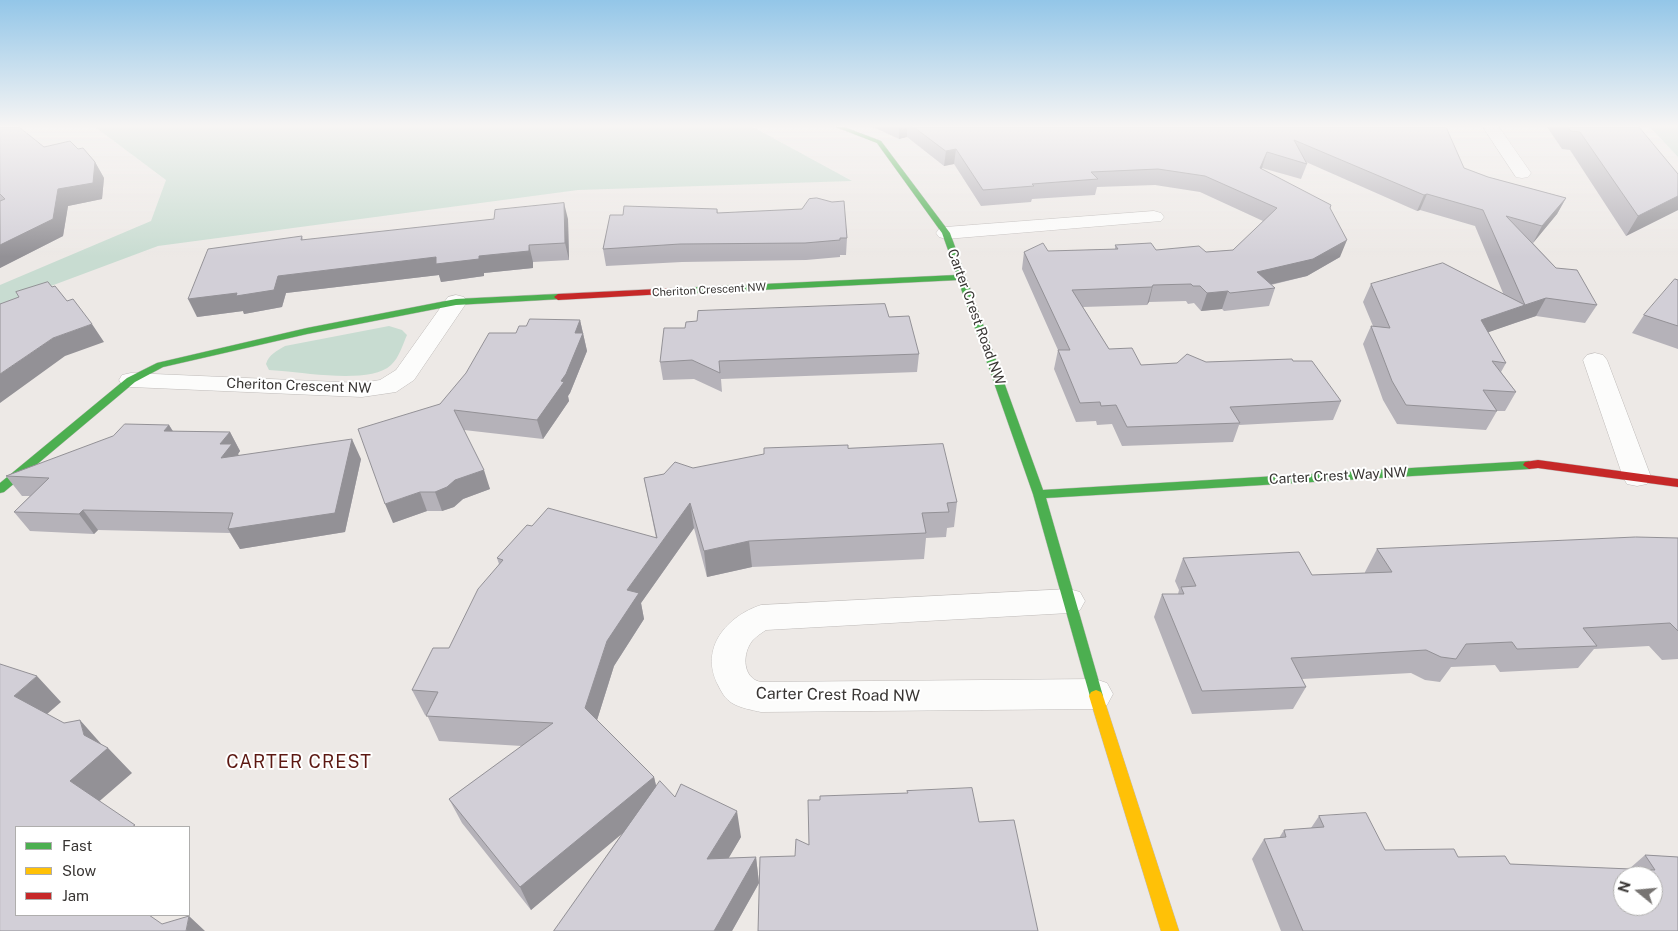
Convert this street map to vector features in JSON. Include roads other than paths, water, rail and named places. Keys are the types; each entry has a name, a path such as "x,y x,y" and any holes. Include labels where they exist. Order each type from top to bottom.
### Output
{"street":[{"name":"Carter Crest Road NW","path":"900,170 946,233 1039,494 1096,694 1170,931"},
{"name":"Carter Crest Road NW","path":"946,233 1154,217"},
{"name":"Cheriton Crescent NW","path":"0,489 130,380 160,365 264,340 376,316 456,302 962,278"},
{"name":"Cheriton Crescent NW","path":"130,380 362,390 387,387 406,375 456,302"},
{"path":"1595,360 1637,476"},
{"name":"Carter Crest Way NW","path":"1039,494 1538,464 1678,482"},
{"name":"Carter Crest Road NW","path":"1069,601 761,618 746,626 734,640 728,655 728,670 734,682 744,692 761,697 1096,694"}],"district":[{"name":"CARTER CREST","path":"299,762"}]}
